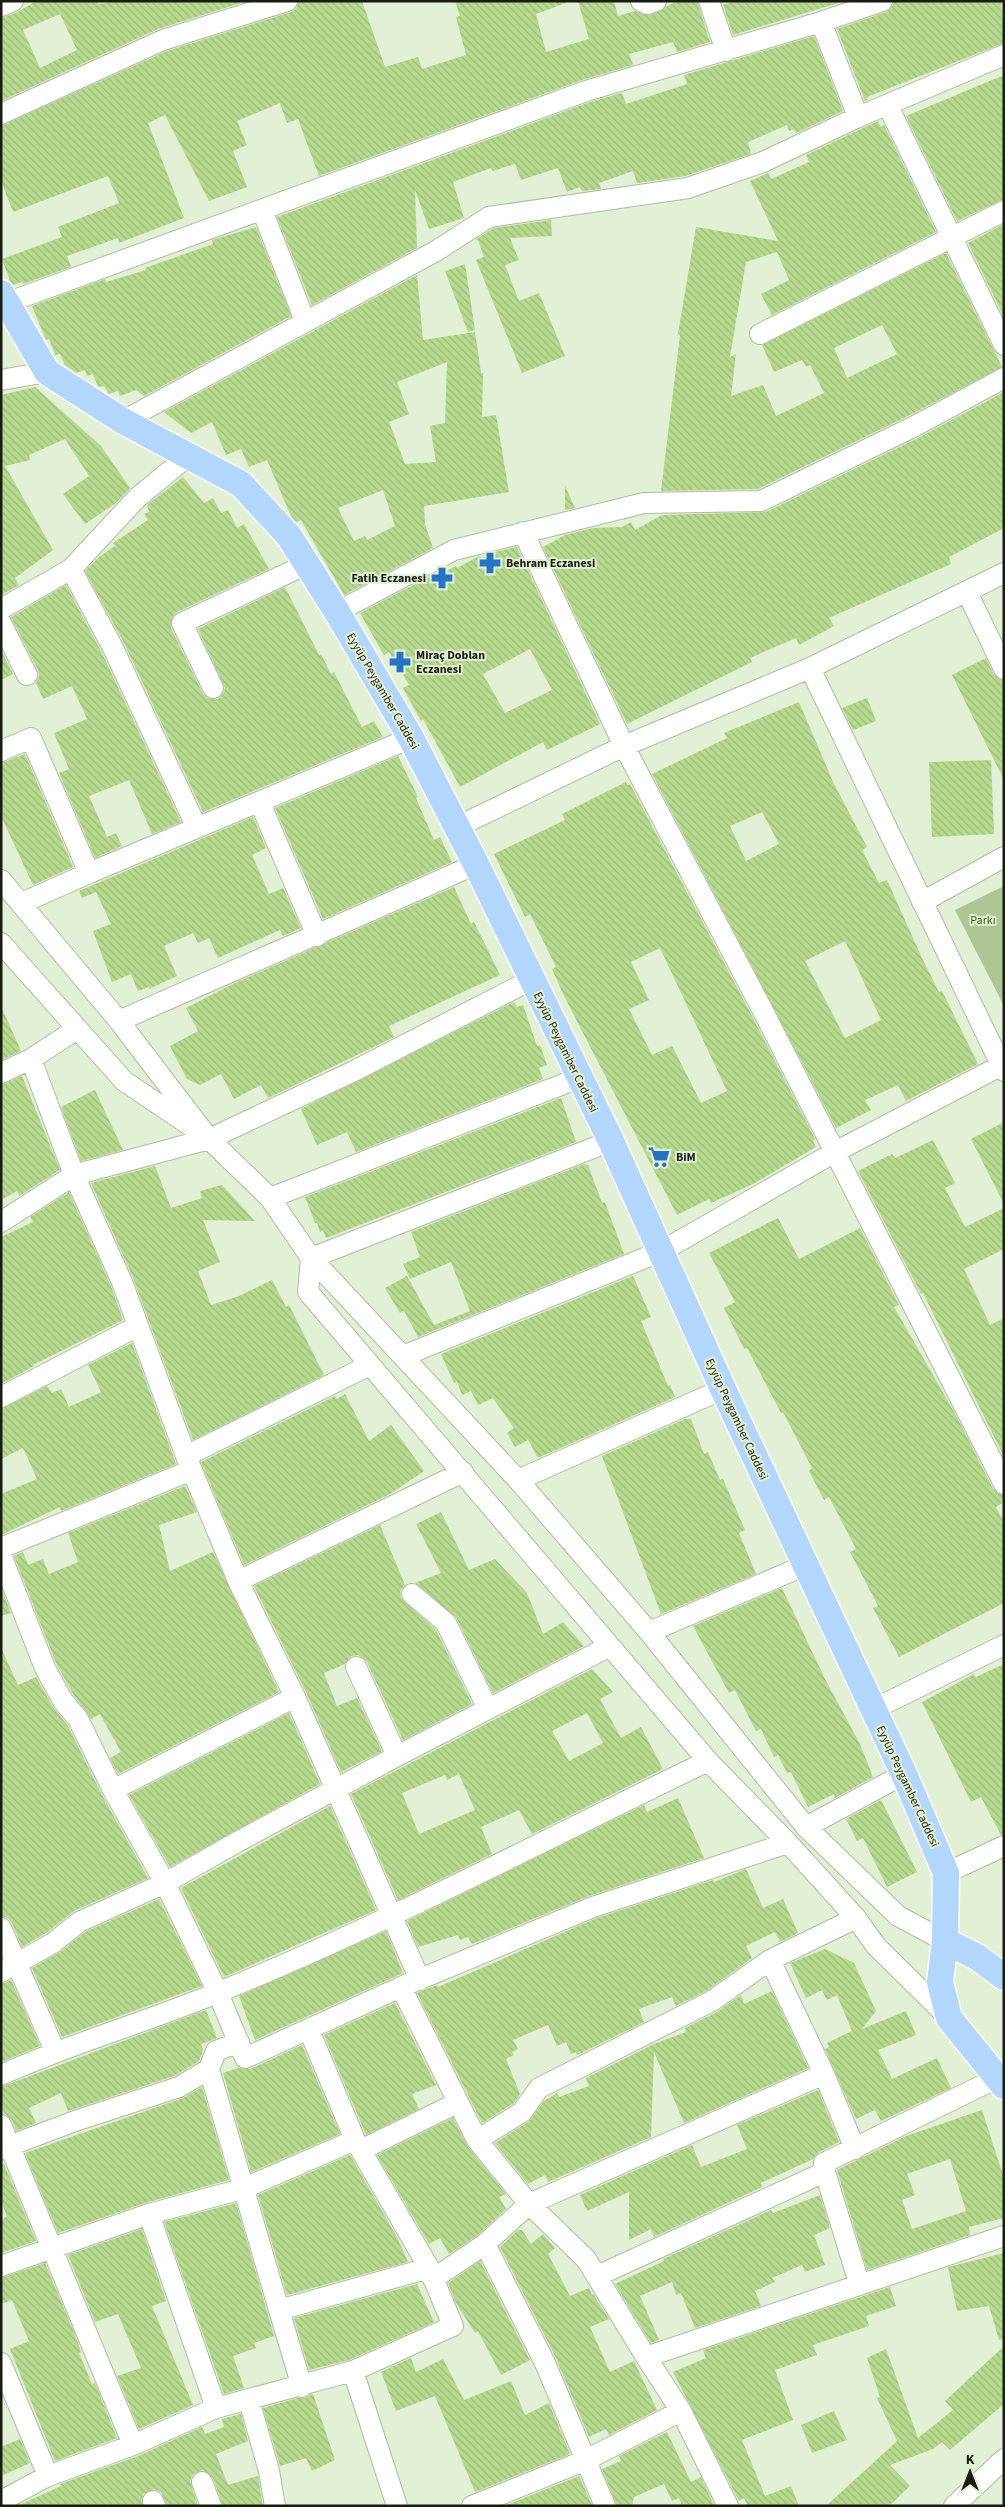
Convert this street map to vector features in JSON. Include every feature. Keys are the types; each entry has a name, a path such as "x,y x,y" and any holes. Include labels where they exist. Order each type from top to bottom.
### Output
{"main road":[{"name":"Eyyüp Peygamber Caddesi","path":"5,297 47,372 123,421 241,484 289,536 337,612 411,738 476,864 611,1141 723,1389 872,1710 904,1774 946,1873 945,1941 940,1982 949,2018"},
{"path":"945,1941 977,1957 1004,1977"},
{"path":"949,2018 1000,2082"}],"street":[{"path":"1,6 13,1"},
{"path":"1,114 163,40 287,1"},
{"path":"641,1 647,4 656,1"},
{"path":"709,1 726,51"},
{"path":"5,297 262,210 586,91 726,51 882,1"},
{"path":"821,22 858,117"},
{"path":"123,421 436,251 489,217 688,188 763,162 858,117 888,106 1004,55"},
{"path":"888,106 1004,345"},
{"path":"262,210 305,322"},
{"path":"760,334 951,235 1004,210"},
{"path":"1,380 47,372"},
{"path":"337,612 454,550 522,532 644,503 761,501 915,426 1004,378"},
{"path":"1,609 71,569 137,498 188,456"},
{"path":"522,532 624,746 835,1152 1004,1484"},
{"path":"213,688 182,623 307,564"},
{"path":"71,569 113,648 197,828"},
{"path":"457,827 624,746 810,668 1004,573"},
{"path":"967,592 1004,669"},
{"path":"1,622 27,675"},
{"path":"403,1356 551,1298 662,1251 835,1152 1003,1067 810,668"},
{"path":"1,752 31,738 89,873"},
{"path":"22,903 411,738"},
{"path":"260,803 317,936"},
{"path":"922,902 1004,857"},
{"path":"119,1021 255,960 317,936 476,864"},
{"path":"1,880 119,1021 209,1139 270,1198 311,1258 518,1480 649,1632 806,1827 898,1916 945,1941"},
{"path":"1,943 124,1081 209,1139"},
{"path":"1,1222 74,1175 209,1139 352,1072 531,980"},
{"path":"1,1073 31,1059 77,1029"},
{"path":"31,1059 74,1175 122,1282 189,1463 238,1581 295,1697 420,1980"},
{"path":"270,1198 579,1078"},
{"path":"311,1258 611,1141"},
{"path":"311,1258 308,1292 708,1761 788,1843 856,1918 876,1946 949,2018"},
{"path":"1,1396 138,1326"},
{"path":"1,1548 189,1463 370,1365"},
{"path":"518,1480 723,1389"},
{"path":"238,1581 463,1472"},
{"path":"1,1555 45,1668 63,1701 78,1719 113,1790 165,1883 218,1993 245,2058 401,1988 593,1907 788,1843"},
{"path":"649,1632 806,1565"},
{"path":"412,1594 446,1623 488,1710"},
{"path":"872,1710 1004,1645"},
{"path":"9,1968 53,1943 79,1922 165,1883 397,1756 610,1646"},
{"path":"356,1667 397,1756"},
{"path":"113,1790 295,1697"},
{"path":"1,2075 54,2052 218,1993 391,1915 708,1761"},
{"path":"806,1827 904,1774"},
{"path":"946,1873 1004,1846"},
{"path":"477,2140 522,2112 539,2088 712,2001 770,1960 856,1918"},
{"path":"1,1928 9,1968 54,2052"},
{"path":"770,1960 824,2074 854,2149"},
{"path":"401,1988 477,2140 529,2204 586,2259 681,2411 728,2506"},
{"path":"1,2501 48,2476 133,2445 216,2408 353,2371 453,2326 431,2273 358,2145 309,2030"},
{"path":"239,2042 216,2051 209,2069 242,2189 302,2386"},
{"path":"6,2147 179,2087 209,2069"},
{"path":"279,2310 431,2273 485,2244 529,2204 824,2074"},
{"path":"859,2284 825,2172 824,2163 1000,2082"},
{"path":"1,2266 150,2214 242,2189 358,2145 457,2103"},
{"path":"1,2124 6,2147 53,2248 133,2445"},
{"path":"597,2276 825,2172"},
{"path":"150,2214 216,2408"},
{"path":"646,2357 1004,2236"},
{"path":"485,2244 546,2363 605,2506"},
{"path":"1,2364 48,2476"},
{"path":"353,2371 397,2506"},
{"path":"249,2400 269,2471 275,2506"},
{"path":"472,2506 586,2460 681,2411"},
{"path":"954,2506 1004,2459"},
{"path":"202,2482 211,2506"}],"green space":[{"name":"Parkı","path":"1004,886 1004,1006 955,910"}],"building":[{"path":"36,1 97,1 98,4 121,1 247,1 158,29 1,101 1,18 18,12","holes":["60,14 77,50 40,68 23,30"]},
{"path":"299,1 362,1 385,67 418,57 422,69 466,55 456,17 460,16 455,1 565,1 566,3 536,14 546,52 589,39 578,1 614,1 618,16 635,11 651,15 677,1 697,1 710,42 677,52 673,42 629,54 633,65 582,80 319,176 298,119 287,123 280,103 237,121 247,145 233,151 247,187 209,201 165,115 148,123 184,218 119,243 118,238 67,256 71,267 23,284 22,282 13,285 2,259 62,237 58,227 119,203 108,176 13,212 1,181 1,126 167,51 291,12 296,9"},
{"path":"734,1 845,1 733,35 723,5"},
{"path":"894,1 1001,1 1004,43 867,97 868,100 865,101 837,29 886,12 891,8"},
{"path":"814,36 843,111 796,133 794,129 789,131 787,125 748,142 751,154 685,176 637,183 633,171 599,183 601,189 582,191 580,187 567,192 558,168 521,180 515,164 493,171 491,168 453,182 464,218 429,229 415,190 417,248 312,305 277,217 590,102 622,93 626,104 687,84 684,75"},
{"path":"1004,75 1004,199 957,221 906,116"},
{"path":"878,121 881,127 884,125 936,232 772,315 761,294 789,280 777,252 746,262 730,357 736,354 731,396 763,385 776,416 824,393 810,365 806,367 802,360 774,372 762,345 946,253 1002,367 910,415 758,489 661,491 680,335 678,334 696,227 778,241 750,181 768,173 771,179 809,162 806,155","holes":["882,325 897,354 847,378 834,348"]},
{"path":"551,220 552,236 510,238 519,260 505,265 519,301 539,293 565,356 522,373 476,260 484,257 478,240 475,240 494,228"},
{"path":"1004,224 1004,317 968,243"},
{"path":"256,227 291,316 144,396 136,390 120,396 118,391 109,394 104,386 98,387 93,374 87,376 85,370 76,373 65,365 60,354 55,355 49,339 46,340 32,306 105,279 106,282 146,270 145,268 213,244 212,240"},
{"path":"465,264 475,330 468,332 445,271"},
{"path":"417,275 423,340 475,332 481,373 483,373 482,417 496,415 509,492 424,506 425,524 433,548 344,595 301,520 296,522 291,516 267,460 249,467 241,449 226,455 212,422 191,433 164,412","holes":["447,362 445,423 430,426 436,462 405,464 389,422 409,414 397,382","383,490 395,526 367,540 365,536 354,541 338,508"]},
{"path":"35,387 101,446 130,488 116,503 85,524 63,494 89,476 65,439 29,455 30,460 5,466 53,550 15,578 19,585 1,595 1,395"},
{"path":"1004,392 1004,528 949,557 951,564 829,618 834,626 799,645 796,638 750,658 752,662 627,724 543,547 565,535 593,528 622,527 631,522 635,530 662,515 766,512 920,437"},
{"path":"183,477 204,503 213,498 221,513 228,510 237,528 244,524 269,569 177,612 172,617 171,628 203,694 207,698 218,699 223,694 225,688 198,629 285,587 319,655 321,654 331,674 334,672 362,727 374,721 383,737 203,812 124,643 85,571 99,557 115,546 113,543 148,520 144,514 149,512 147,505"},
{"path":"565,486 575,508 565,510"},
{"path":"517,547 600,724 547,750 543,742 460,787 423,719 421,721 403,688 409,685 389,652 384,655 360,613 440,571 441,574 479,556 483,558 490,553","holes":["530,649 552,690 505,713 483,674"]},
{"path":"66,585 102,653 181,822 152,834 129,780 89,796 107,837 116,833 122,846 95,858 59,773 69,769 54,733 87,719 72,686 43,699 36,683 39,676 38,670 11,617"},
{"path":"1,650 13,674 1,680"},
{"path":"986,658 994,675 1004,681 1004,780 952,675"},
{"path":"867,698 876,721 853,730 842,708"},
{"path":"799,702 833,782 867,847 862,850 879,883 887,880 922,958 939,992 942,991 978,1064 906,1101 898,1085 865,1100 871,1110 836,1128 652,774 727,738 724,733","holes":["762,812 779,844 746,861 730,826","845,941 881,1020 845,1038 805,961"]},
{"path":"25,754 73,867 33,885 1,816 1,763"},
{"path":"398,756 418,797 416,798 434,840 440,837 452,862 323,919 275,808"},
{"path":"991,760 994,834 932,837 929,762"},
{"path":"626,782 627,785 630,784 751,1014 815,1139 813,1141 816,1147 753,1184 711,1203 709,1199 677,1215 564,996 552,969 556,967 530,914 525,917 494,854 565,820 562,814","holes":["660,948 727,1091 701,1103 672,1046 652,1055 629,1009 649,1000 631,962"]},
{"path":"253,817 266,848 252,855 269,894 283,888 301,928 283,936 280,930 218,958 209,938 198,943 193,933 164,946 177,976 149,989 149,987 138,991 131,974 112,982 93,931 111,924 96,892 82,898 79,891"},
{"path":"454,887 471,924 474,922 500,975 389,1026 394,1037 268,1098 261,1085 234,1099 221,1074 200,1085 187,1079 170,1046 198,1031 186,1008 237,982"},
{"path":"514,1002 517,1007 523,1005 537,1046 540,1045 547,1065 539,1068 543,1079 356,1152 347,1132 317,1145 301,1109"},
{"path":"1,1006 21,1051 1,1060"},
{"path":"22,1076 60,1170 19,1196 17,1191 1,1200 1,1085"},
{"path":"95,1090 123,1150 81,1161 61,1107"},
{"path":"561,1098 576,1142 326,1238 323,1230 320,1232 317,1223 315,1223 305,1197"},
{"path":"1004,1122 1004,1204 971,1139"},
{"path":"933,1140 955,1183 945,1188 965,1227 1004,1208 1004,1249 964,1269 990,1325 1004,1318 1004,1457 923,1293 921,1294 858,1171 892,1154 895,1158"},
{"path":"584,1164 588,1165 602,1203 605,1202 624,1254 418,1337 404,1311 400,1313 385,1288 407,1276 434,1325 470,1311 451,1262 410,1279 403,1264 420,1257 411,1232"},
{"path":"155,1166 171,1208 202,1198 200,1191 222,1185 255,1221 203,1220 220,1262 198,1271 211,1305 239,1296 272,1280 286,1307 289,1305 324,1375 193,1440 133,1278 91,1183"},
{"path":"69,1192 111,1286 123,1320 33,1365 1,1384 1,1237 33,1222 30,1217"},
{"path":"778,1218 799,1259 860,1228 899,1305 894,1307 957,1417 993,1489 1004,1496 1004,1502 996,1507 1004,1522 1004,1603 899,1657 873,1608 878,1606 850,1552 856,1549 829,1497 824,1500 809,1471 812,1468 783,1412 781,1413 747,1348 744,1349 724,1308 735,1302 709,1253"},
{"path":"633,1276 651,1317 641,1321 668,1386 670,1385 675,1397 538,1458 528,1440 515,1447 507,1433 514,1428 493,1398 478,1405 471,1391 462,1395 457,1382 454,1383 441,1354"},
{"path":"132,1343 176,1464 61,1511 60,1507 1,1535 1,1494 37,1479 23,1448 1,1459 1,1409 47,1386 52,1393 61,1389 69,1407 101,1392 88,1365"},
{"path":"345,1394 369,1441 391,1425 424,1471 390,1494 244,1565 201,1462 335,1396 337,1399"},
{"path":"685,1419 691,1419 704,1454 708,1452 720,1480 723,1479 745,1530 739,1533 756,1574 661,1614 602,1456"},
{"path":"185,1486 197,1512 159,1525 170,1571 213,1552 279,1692 118,1774 110,1758 121,1752 100,1714 91,1719 73,1694 56,1663 14,1556 23,1552 28,1565 43,1559 49,1574 78,1562 68,1533"},
{"path":"441,1512 469,1570 495,1559 527,1593 543,1634 563,1622 584,1646 493,1693 456,1617 415,1583 441,1573 416,1524"},
{"path":"380,1525 405,1585 400,1591 401,1598 436,1630 472,1704 403,1740 367,1662 358,1655 351,1656 345,1664 324,1673 337,1706 357,1698 382,1751 341,1772 306,1692 254,1586"},
{"path":"1,1588 11,1613 1,1616"},
{"path":"782,1588 825,1679 860,1744 873,1777 835,1798 834,1794 808,1807 791,1772 787,1773 778,1755 774,1757 761,1729 756,1731 735,1690 729,1693 693,1626"},
{"path":"1,1648 18,1685 36,1677 53,1707 68,1726 102,1795 148,1878 74,1911 46,1933 22,1947 12,1923 8,1918 1,1916"},
{"path":"1004,1664 1004,1834 1001,1835 981,1797 971,1802 922,1702 974,1674 976,1677"},
{"path":"592,1669 613,1692 600,1699 621,1738 641,1727 663,1769 532,1834 519,1810 481,1827 492,1854 398,1900 351,1794","holes":["587,1713 603,1743 569,1761 552,1731","459,1774 475,1810 419,1834 402,1793 445,1775 447,1780"]},
{"path":"289,1713 320,1784 170,1867 129,1795"},
{"path":"678,1798 704,1858 589,1896 472,1944 468,1937 460,1940 458,1935 418,1947 407,1921 644,1805 647,1812"},
{"path":"881,1800 917,1872 887,1887 863,1838 857,1841 846,1819"},
{"path":"330,1806 376,1910 224,1977 181,1888"},
{"path":"746,1869 763,1908 783,1899 798,1933 780,1942 775,1932 746,1946 752,1958 706,1991 676,2006 672,1997 639,2009 644,2022 577,2055 576,2052 571,2054 566,2042 557,2046 548,2025 513,2040 518,2049 512,2052 514,2055 506,2059 520,2094 514,2103 482,2123 417,1993 437,1985 438,1987 597,1918 713,1880 714,1882"},
{"path":"159,1899 202,1986 62,2037 32,1968 60,1952 85,1932"},
{"path":"386,1931 403,1973 255,2040 239,1996"},
{"path":"825,1949 854,1963 876,2011 862,2029 906,2011 916,2035 878,2050 892,2079 937,2058 951,2088 881,2121 875,2110 856,2119 825,2049 829,2047 827,2043 852,2031 837,1995 827,2000 822,1990 806,1998 790,1963"},
{"path":"11,1980 40,2046 1,2062 1,1984"},
{"path":"772,1991 808,2068 684,2123 654,2052 651,2137 548,2182 545,2175 528,2184 495,2143 528,2122 544,2101 557,2093 559,2097 589,2086 586,2078 654,2044 686,2032 685,2028 717,2012 741,1995 744,2004"},
{"path":"395,2003 436,2085 412,2094 419,2109 366,2135 324,2035"},
{"path":"206,2010 217,2038 201,2044 203,2051 199,2061 174,2076 68,2111 61,2093 29,2108 36,2123 16,2131 12,2120 1,2107 1,2087"},
{"path":"302,2045 340,2134 251,2172 223,2073 238,2068 250,2069"},
{"path":"202,2087 229,2180 145,2203 58,2233 25,2153 183,2098"},
{"path":"818,2090 839,2142 819,2152 813,2159 761,2183 762,2187 654,2237 651,2229 629,2240 629,2192 587,2211 580,2195 692,2145 701,2167 747,2149 737,2125"},
{"path":"982,2110 1004,2178 1004,2218 969,2227 970,2235 867,2270 837,2170 906,2136","holes":["950,2159 966,2211 912,2229 902,2200 915,2195 907,2174"]},
{"path":"453,2118 468,2147 506,2194 499,2197 506,2209 478,2235 449,2254 440,2238 429,2244 377,2155"},
{"path":"350,2155 398,2239 408,2262 287,2295 258,2195"},
{"path":"4,2164 36,2241 1,2253 1,2219 7,2217 1,2200 1,2165"},
{"path":"820,2195 830,2228 814,2235 825,2265 805,2272 802,2265 772,2278 775,2282 755,2291 761,2306 695,2328 681,2293 676,2295 672,2282 640,2296 659,2340 651,2343 615,2284 664,2261 663,2259 771,2210 773,2213"},
{"path":"236,2203 274,2336 254,2343 256,2348 233,2356 244,2388 224,2394 164,2222"},
{"path":"142,2229 166,2301 152,2306 193,2405 139,2429 117,2376 141,2368 118,2314 95,2322 68,2255"},
{"path":"518,2230 522,2230 531,2244 543,2234 555,2248 548,2254 570,2296 589,2288 609,2319 590,2327 610,2372 634,2361 657,2410 609,2435 606,2429 589,2437 556,2358 500,2247"},
{"path":"1004,2253 1004,2339 999,2340 989,2306 957,2311 948,2267"},
{"path":"480,2261 530,2360 501,2375 478,2331 475,2333 456,2303 448,2283"},
{"path":"45,2263 74,2332 81,2352 79,2353 92,2384 95,2383 117,2438 55,2461 10,2349 29,2341 12,2300 1,2304 1,2278"},
{"path":"417,2284 434,2322 349,2360 309,2370 294,2318"},
{"path":"890,2287 896,2306 866,2316 869,2326 813,2345 817,2355 775,2370 793,2420 742,2440 765,2496 791,2486 799,2506 744,2506 747,2504 744,2498 739,2501 673,2372 706,2358 703,2350"},
{"path":"1004,2346 1004,2404 950,2450 942,2442 933,2449 890,2465 910,2486 889,2506 826,2506 897,2441 877,2398 880,2397 867,2358 886,2349 918,2438 953,2410 945,2401"},
{"path":"411,2358 416,2372 443,2359 464,2400 511,2381 525,2415 549,2403 570,2454 475,2492 435,2396 396,2411 381,2372"},
{"path":"313,2394 335,2460 312,2471 306,2458 280,2466 263,2408 298,2398 305,2398"},
{"path":"834,2411 847,2440 812,2453 801,2425"},
{"path":"241,2414 248,2441 216,2454 228,2485 258,2476 263,2506 223,2506 213,2478 203,2470 193,2474 190,2481 198,2506 167,2506 161,2492 154,2489 143,2494 142,2506 17,2506 61,2486 60,2484 138,2456 202,2427 205,2434 224,2427 222,2419"},
{"path":"667,2432 691,2482 701,2477 714,2505 682,2506 679,2498 672,2501 664,2484 634,2497 632,2506 617,2506 602,2469 621,2461 619,2456"},
{"path":"20,2439 30,2463 1,2476 1,2447"},
{"path":"579,2476 592,2505 504,2506"}],"place":[{"name":"Behram Eczanesi","path":"490,563"},
{"name":"Fatih Eczanesi","path":"442,578"},
{"name":"Miraç Doblan Eczanesi","path":"400,662"},
{"name":"BiM","path":"659,1157"}]}
